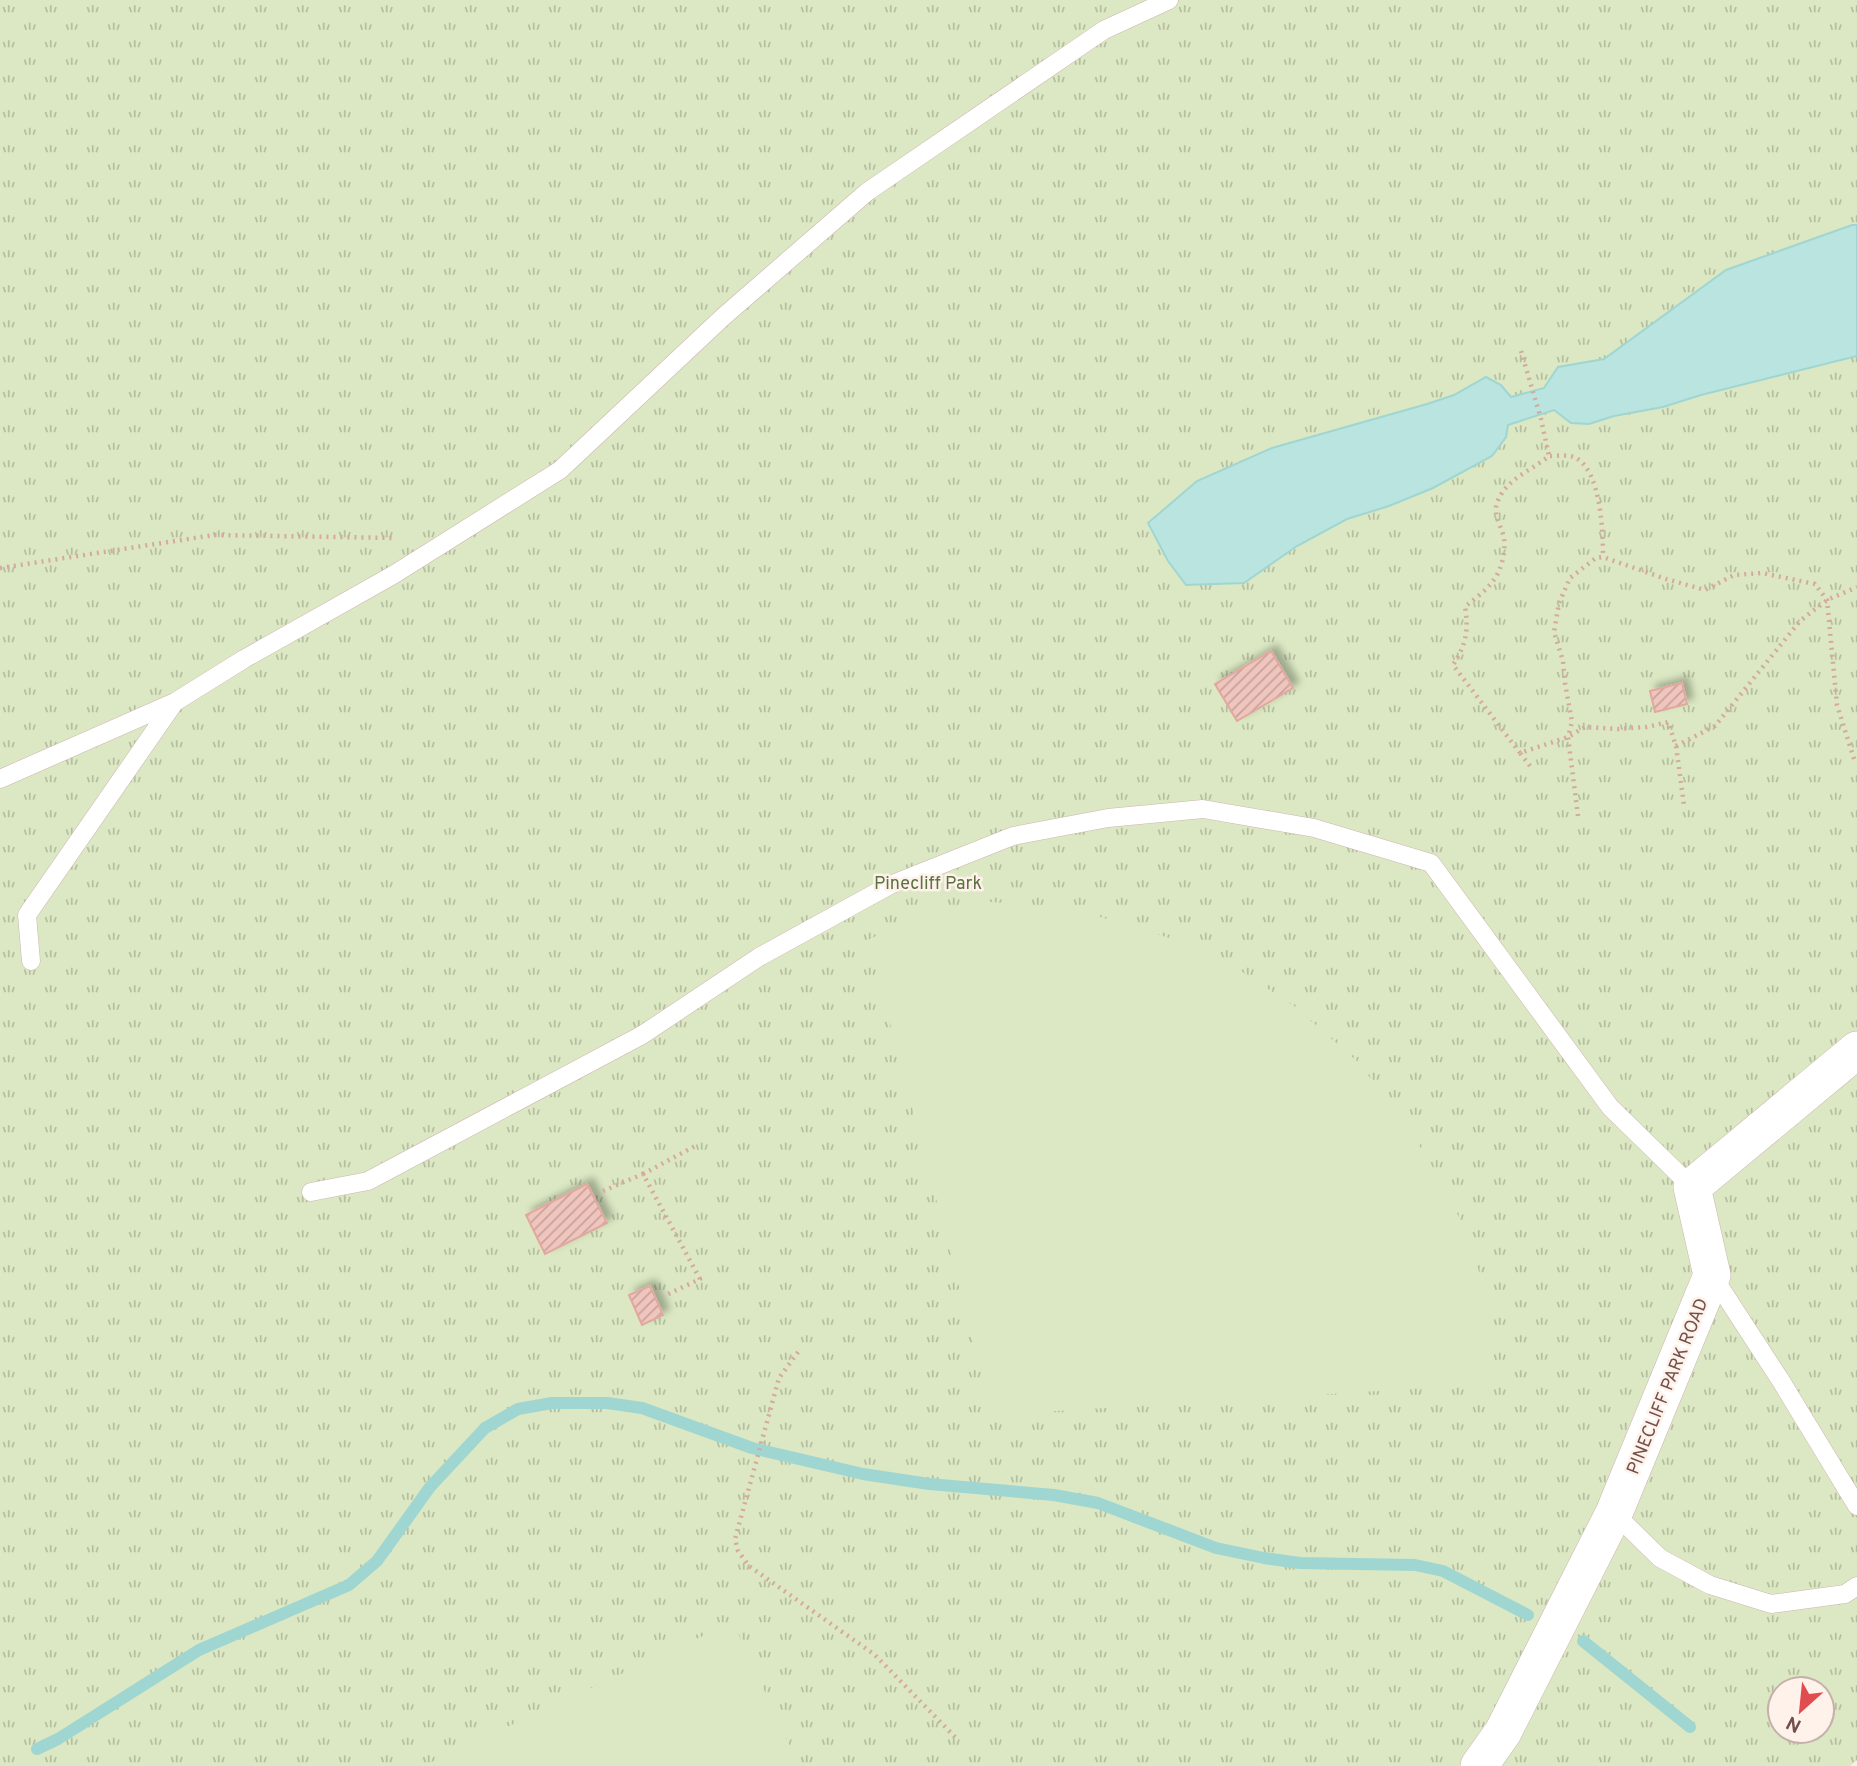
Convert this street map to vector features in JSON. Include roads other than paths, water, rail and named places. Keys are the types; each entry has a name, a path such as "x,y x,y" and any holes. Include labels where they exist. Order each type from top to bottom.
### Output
{"street":[{"path":"1692,1187 1857,1050"},
{"name":"PINECLIFF PARK ROAD","path":"1479,1766 1503,1732 1614,1513 1712,1275 1692,1187"}],"lane":[{"path":"0,779 175,702 244,659 393,575 560,470 723,317 867,192 1104,30 1169,0"},
{"path":"31,961 27,915 175,702"},
{"path":"312,1192 368,1181 642,1035 760,957 890,886 1013,836 1108,818 1203,809 1314,828 1431,863 1610,1107 1692,1187"},
{"path":"1712,1275 1857,1506"},
{"path":"1614,1513 1660,1558 1710,1585 1771,1604 1845,1594 1857,1586"}],"water":[{"path":"1857,225 1857,356 1589,424 1571,423 1554,410 1508,425 1506,437 1492,456 1433,488 1347,519 1297,546 1244,583 1186,585 1168,561 1148,523 1197,481 1272,448 1427,404 1454,395 1486,377 1501,385 1511,397 1544,388 1558,367 1604,359 1726,270"}],"waterway":[{"path":"37,1749 58,1739 199,1650 349,1585 377,1561 430,1487 485,1428 518,1409 552,1403 607,1403 642,1408 752,1448 863,1474 929,1484 1054,1495 1098,1503 1216,1548 1264,1558 1300,1563 1415,1565 1443,1571 1528,1615"},
{"path":"1583,1641 1690,1727"}],"park label":[{"name":"Pinecliff Park","path":"928,883"}]}
